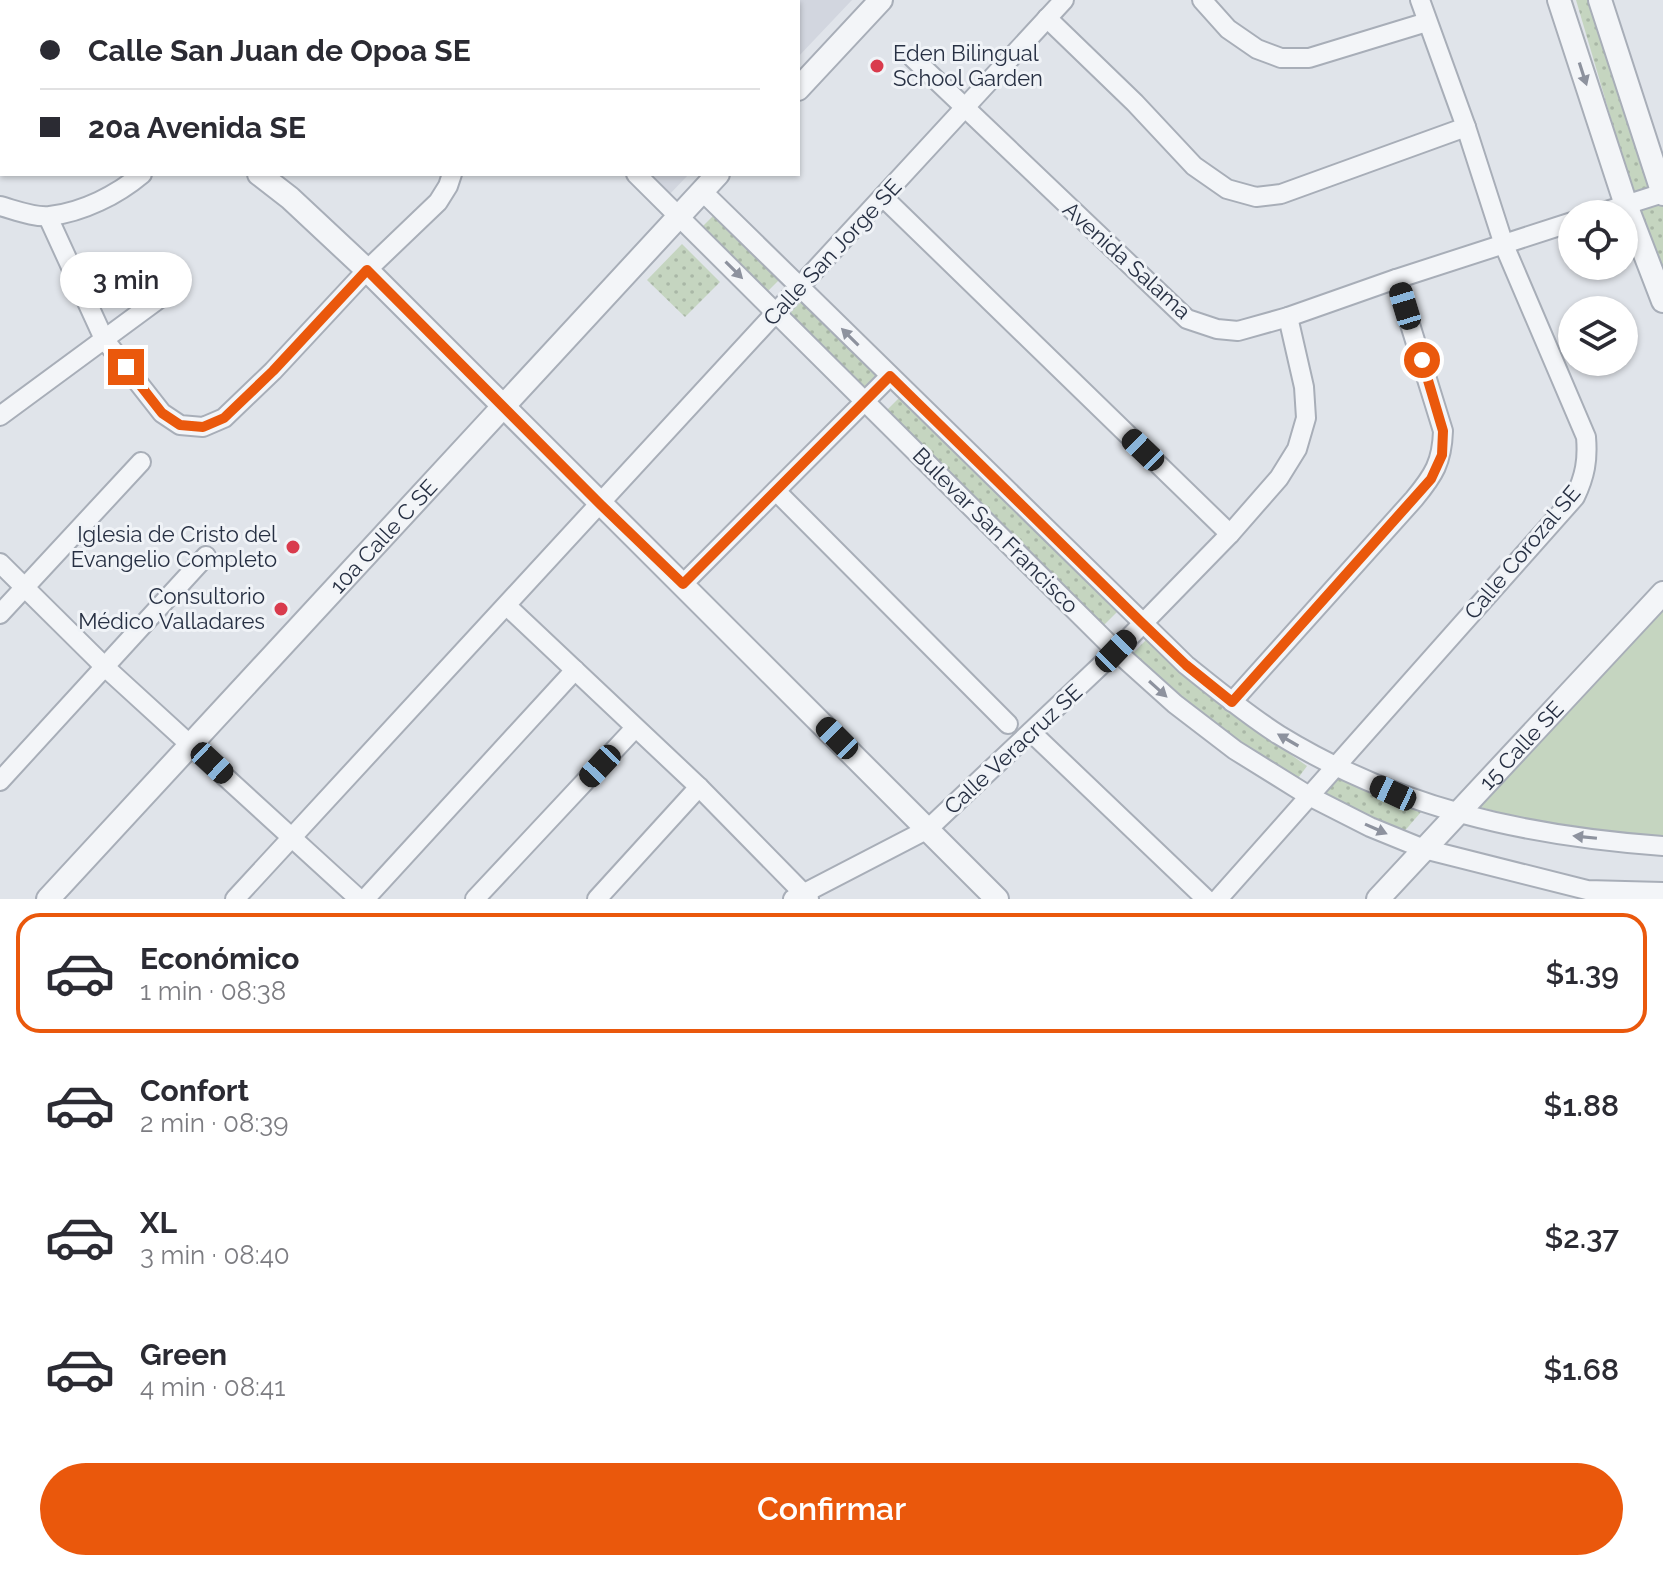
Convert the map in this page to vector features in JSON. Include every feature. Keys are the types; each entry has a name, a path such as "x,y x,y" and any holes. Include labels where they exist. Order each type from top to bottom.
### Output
{"street":[{"path":"800,87 881,0"},
{"name":"Calle San Jorge SE","path":"235,899 1064,0"},
{"path":"1202,0 1228,29 1257,49 1281,58 1309,58 1427,22"},
{"name":"Calle Corozal SE","path":"1218,899 1575,497 1585,475 1586,437 1504,245 1420,0"},
{"path":"1559,0 1624,200"},
{"path":"1600,0 1663,194 1638,201"},
{"path":"1047,18 1135,103 1194,166 1227,189 1256,197 1281,194 1466,127"},
{"name":"Avenida Salama","path":"913,58 1187,319 1217,329 1238,331 1288,317 1558,227"},
{"path":"0,206 48,217 94,203 122,190 140,176"},
{"path":"262,176 290,198 367,270 997,899"},
{"path":"48,217 104,339 162,413 180,425 203,427 224,418 273,371 367,270 438,202 451,176"},
{"name":"Bulevar San Francisco","path":"638,176 1116,651 1175,704 1235,750 1309,796 1370,827 1424,849 1587,890 1663,892"},
{"name":"10a Calle C SE","path":"48,899 716,176"},
{"name":"Bulevar San Francisco","path":"702,191 1186,665 1278,734 1334,766 1393,793 1456,814 1561,835 1663,846"},
{"path":"883,197 1230,534"},
{"path":"1638,236 1663,301"},
{"path":"1232,702 1414,499 1431,479 1442,455 1443,431 1396,279"},
{"path":"0,416 171,290"},
{"name":"Calle Veracruz SE","path":"802,897 928,829 1116,651 1230,534 1279,478 1297,449 1306,418 1304,387 1288,317"},
{"path":"683,584 890,376"},
{"path":"0,614 141,462"},
{"path":"776,491 1008,724"},
{"path":"0,781 206,556"},
{"path":"0,563 105,667 359,899"},
{"name":"15 Calle SE","path":"1378,899 1663,593"},
{"path":"507,606 699,787 802,897"},
{"path":"365,899 575,670"},
{"path":"475,899 635,728"},
{"path":"1031,732 1206,899"},
{"path":"597,899 699,787"}],"shaded area":[{"path":"800,0 852,0 800,55"},
{"path":"644,176 687,176 666,198"}],"green space":[{"path":"1576,0 1605,0 1663,194 1663,272 1638,208 1638,200 1635,200"},
{"path":"717,212 782,277 768,291 703,226"},
{"path":"682,244 720,282 685,317 647,280"},
{"path":"804,299 878,373 863,389 788,315"},
{"path":"901,396 1118,611 1103,626 886,411"},
{"path":"1663,600 1663,839 1560,829 1473,805"},
{"path":"1146,640 1227,710 1307,766 1296,781 1215,725 1133,653"},
{"path":"1339,776 1421,812 1402,834 1323,795"}],"place":[{"name":"Eden Bilingual School Garden","path":"877,66"},
{"name":"Iglesia de Cristo del Evangelio Completo","path":"293,547"},
{"name":"Consultorio Médico Valladares","path":"281,609"}],"route":[{"path":"126,367 162,413 180,425 203,427 224,418 273,371 367,270 683,584 890,376 1186,665 1232,702 1431,479 1442,455 1443,431 1422,360"}]}
